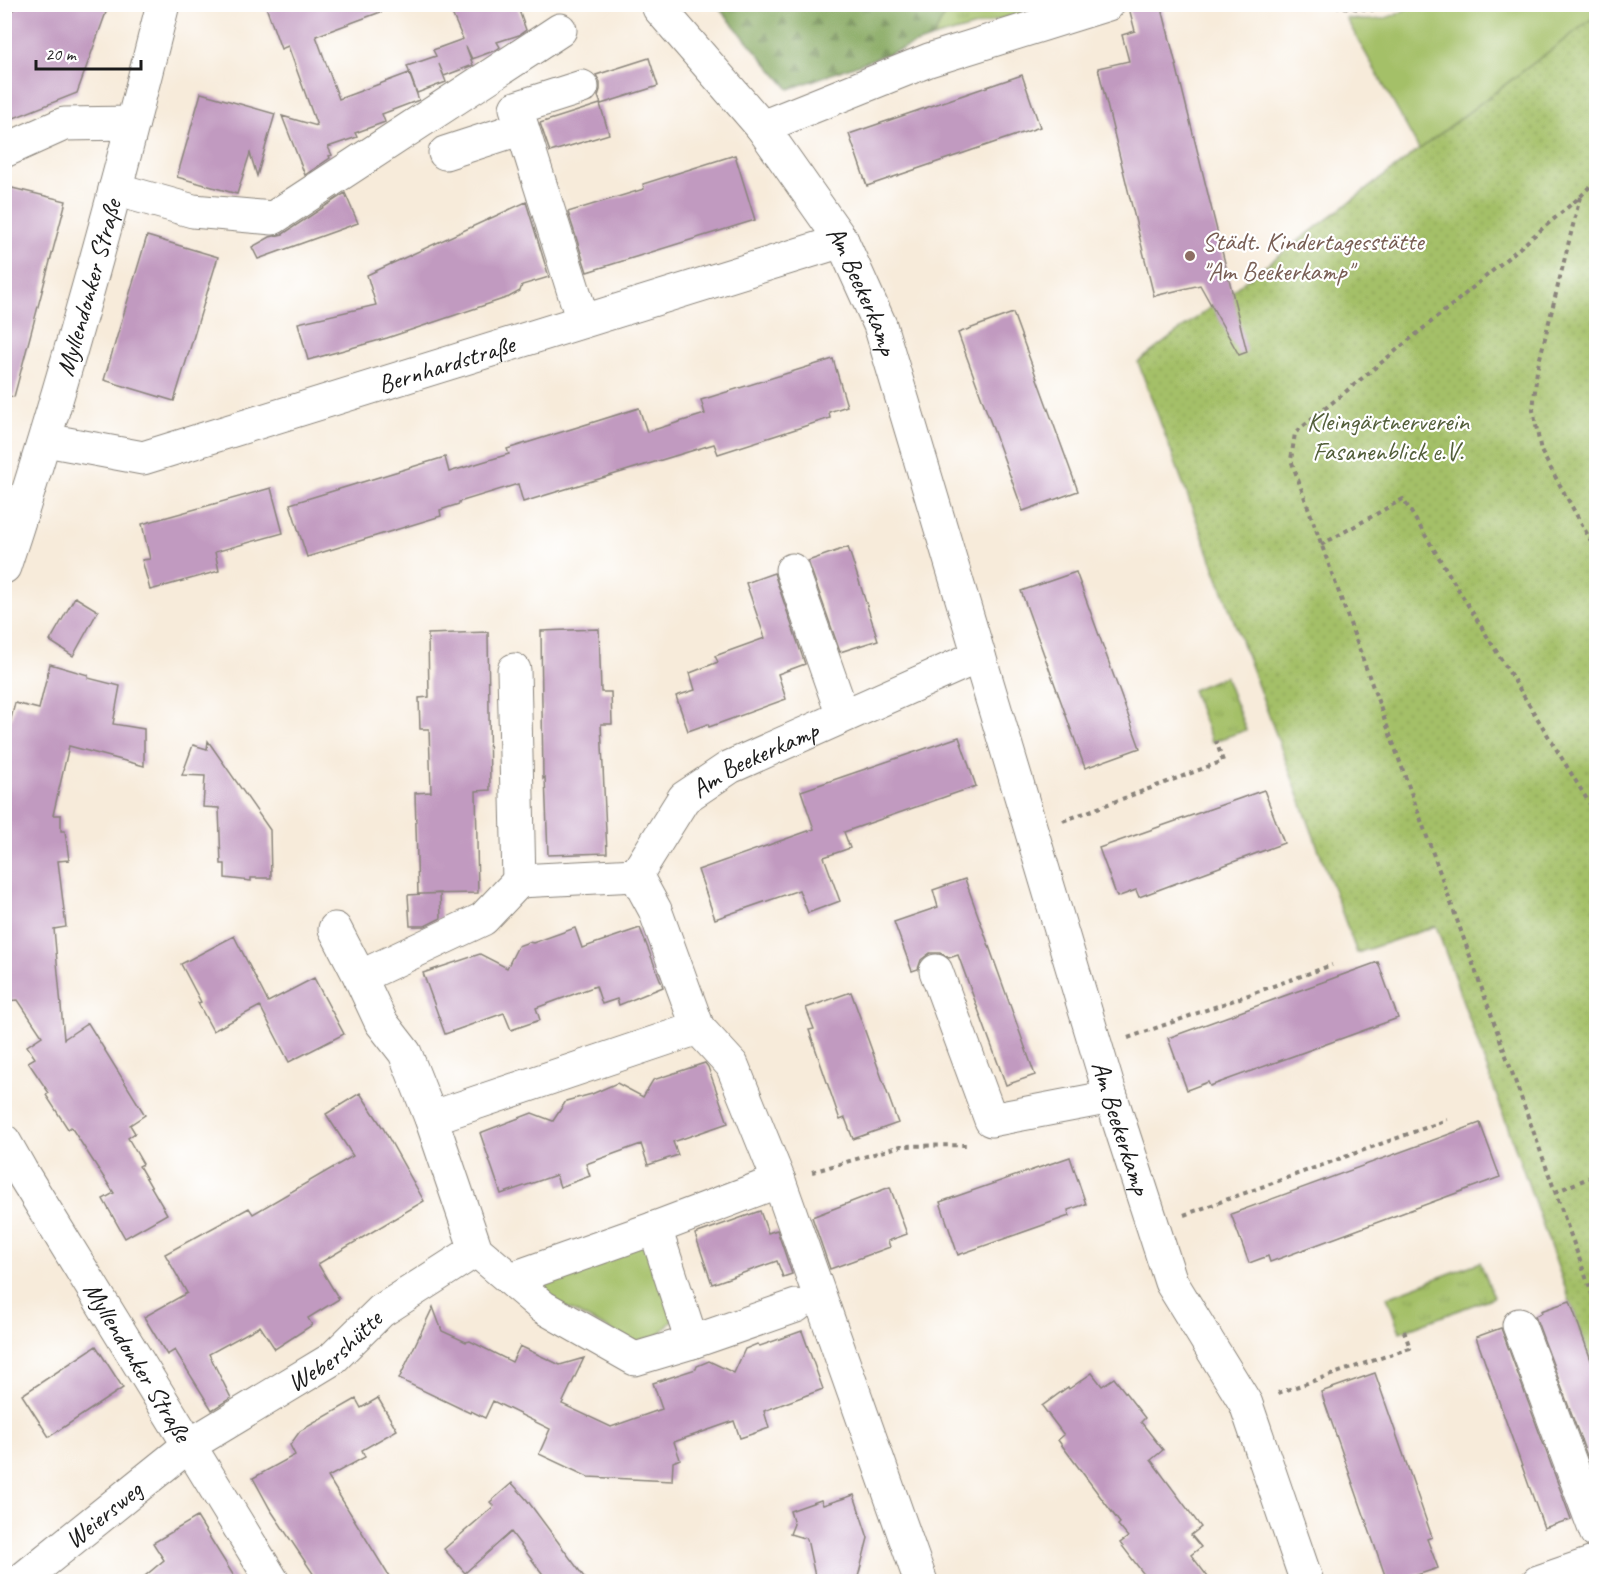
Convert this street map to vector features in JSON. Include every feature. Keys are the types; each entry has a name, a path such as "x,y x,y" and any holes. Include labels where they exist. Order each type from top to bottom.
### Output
{"street":[{"name":"Myllendonker Straße","path":"4,567 46,440 133,123 163,4"},
{"path":"762,126 929,60 1108,4"},
{"name":"Am Beekerkamp","path":"659,8 762,126 842,241 880,325 1096,1049 1171,1282 1246,1404 1307,1581"},
{"path":"115,189 193,211 273,218 560,30"},
{"path":"582,87 516,108 583,321"},
{"path":"4,151 64,124 133,123"},
{"path":"445,153 522,128"},
{"name":"Bernhardstraße","path":"46,440 143,458 842,241"},
{"path":"792,570 843,716"},
{"name":"Am Beekerkamp","path":"636,875 684,798 730,767 979,656"},
{"path":"514,670 519,881"},
{"path":"360,976 483,919 519,881 636,875 655,910 698,1028 732,1065 779,1181 921,1581"},
{"path":"335,929 381,1022 405,1053 431,1118 476,1250 543,1307 635,1359 796,1306"},
{"path":"936,970 990,1120 1111,1097"},
{"path":"431,1118 698,1028"},
{"name":"Myllendonker Straße","path":"4,1141 188,1446 273,1581"},
{"path":"511,1279 779,1181"},
{"path":"655,1228 692,1342"},
{"name":"Webershütte","path":"188,1446 332,1359 381,1311 476,1250"},
{"path":"1519,1325 1596,1532"},
{"name":"Weiersweg","path":"18,1581 188,1446"},
{"path":"1538,1581 1596,1562"}],"path":[{"path":"1317,4 1372,10 1381,4"},
{"path":"1596,180 1581,196 1449,307 1295,432 1291,460 1596,1305"},
{"path":"1581,196 1537,370 1533,410 1541,451 1596,550"},
{"path":"1322,545 1403,499 1596,814"},
{"path":"1032,833 1223,761 1216,741"},
{"path":"1096,1049 1332,965"},
{"path":"779,1181 901,1146 975,1145 990,1120"},
{"path":"1152,1226 1447,1120"},
{"path":"1555,1192 1596,1175"},
{"path":"1246,1404 1410,1348 1404,1330"}],"green space":[{"path":"716,5 950,5 933,38 789,89"},
{"path":"950,5 1052,5 933,38"},
{"path":"1412,5 1596,5 1596,16 1420,151 1346,18 1380,19 1397,14"},
{"name":"Kleingärtnerverein Fasanenblick e.V.","path":"1596,16 1596,1374 1436,926 1357,953 1138,362"},
{"path":"1225,676 1246,730 1212,742 1192,690"},
{"path":"640,1242 655,1247 673,1320 658,1336 634,1342 537,1293 536,1281"},
{"path":"1480,1262 1494,1297 1400,1332 1387,1297"}],"building":[{"path":"25,4 109,4 77,93 4,122 4,14"},
{"path":"265,4 393,4 394,7 316,36 339,99 409,73 419,100 382,114 385,122 355,133 357,137 328,147 332,155 329,156 330,158 305,175 282,116 317,126 288,46 281,49"},
{"path":"448,4 498,4 500,10 517,5 526,30 519,35 497,42 500,47 496,50 472,59 466,46 473,65 444,76 439,64 446,82 417,93 407,66 436,56 433,50 463,39"},
{"path":"1128,4 1161,4 1247,352 1239,355 1200,285 1154,296 1098,68 1129,61 1122,35 1135,31"},
{"path":"649,58 658,86 601,104 598,96 600,82 596,75"},
{"path":"1022,75 1040,127 867,186 849,134"},
{"path":"201,93 275,114 257,176 250,153 237,194 177,177"},
{"path":"600,104 609,134 550,152 540,123"},
{"path":"735,155 755,220 587,272 568,212 644,189 643,184"},
{"path":"8,187 66,201 14,397 4,395 4,202"},
{"path":"345,193 358,223 258,259 252,247 270,237 283,234"},
{"path":"526,202 549,277 522,285 520,291 509,297 387,338 308,360 298,323 376,305 367,275"},
{"path":"147,236 218,257 174,401 104,380"},
{"path":"1013,313 1078,491 1023,511 958,333"},
{"path":"833,359 847,406 829,412 830,418 718,454 714,444 523,502 518,484 459,502 459,504 440,510 441,516 307,557 290,504 445,457 449,472 509,454 507,449 639,408 647,432 705,414 701,400"},
{"path":"271,488 283,533 215,552 219,571 150,590 142,560 150,559 142,524"},
{"path":"848,547 878,640 840,652 808,561"},
{"path":"1076,572 1140,748 1085,768 1021,591"},
{"path":"774,573 805,664 778,674 786,699 709,727 708,724 688,731 676,696 695,690 690,673 718,662 715,656 765,638 746,583"},
{"path":"75,597 98,611 73,656 50,641"},
{"path":"599,629 601,692 611,692 612,724 601,724 607,853 548,855 545,777 543,779 541,631"},
{"path":"488,632 490,790 476,791 478,893 418,894 415,793 431,792 429,729 420,729 419,698 429,697 428,634"},
{"path":"50,664 88,675 88,678 120,686 113,724 144,729 144,766 69,746 53,815 61,815 61,831 65,831 69,860 58,861 66,927 54,929 64,1039 88,1023 145,1115 130,1125 135,1133 128,1138 143,1164 139,1166 167,1214 125,1238 103,1199 114,1193 71,1127 68,1129 46,1095 49,1093 28,1062 35,1058 27,1046 42,1036 18,1000 4,1001 4,746 15,703 39,709"},
{"path":"959,737 976,786 844,832 850,848 824,857 840,901 808,913 799,890 715,919 698,870 814,829 801,791"},
{"path":"208,741 270,830 271,878 251,878 251,881 225,878 225,864 221,864 219,808 203,807 205,776 182,775 193,745 207,749"},
{"path":"1264,790 1284,843 1139,897 1136,890 1117,897 1099,848"},
{"path":"965,879 1035,1075 1006,1085 958,955 949,958 940,953 930,953 921,960 918,969 912,971 894,922 938,907 933,890"},
{"path":"440,893 441,918 425,926 410,926 408,895"},
{"path":"575,928 582,948 640,928 663,987 619,1005 617,999 602,1004 596,986 536,1008 540,1020 511,1030 504,1013 445,1034 423,973 480,954 507,968 518,946"},
{"path":"234,936 268,1002 314,978 344,1034 289,1062 260,1006 213,1031 181,964"},
{"path":"1378,962 1398,1018 1210,1086 1208,1082 1187,1090 1168,1038"},
{"path":"851,992 898,1123 853,1139 845,1118 840,1120 809,1030 814,1029 806,1008"},
{"path":"705,1063 728,1123 673,1142 678,1155 648,1165 641,1144 586,1164 590,1176 560,1187 556,1175 501,1194 480,1133 532,1113 553,1121 566,1101 592,1094 617,1083 643,1097 653,1080"},
{"path":"360,1093 383,1128 424,1201 318,1264 339,1299 308,1318 312,1325 275,1349 260,1326 209,1354 231,1398 212,1410 175,1350 167,1355 144,1317 187,1293 165,1254 249,1208 253,1214 353,1156 326,1114"},
{"path":"1480,1123 1500,1177 1270,1262 1268,1256 1249,1263 1231,1214"},
{"path":"1070,1157 1086,1204 1068,1210 1069,1216 958,1255 940,1202"},
{"path":"890,1187 907,1234 888,1241 890,1247 830,1269 812,1217"},
{"path":"760,1211 768,1233 777,1230 792,1274 783,1277 777,1261 712,1284 695,1234"},
{"path":"1570,1301 1596,1374 1596,1480 1535,1316 1542,1313 1541,1311"},
{"path":"433,1307 442,1331 466,1342 470,1341 512,1362 520,1346 560,1365 584,1358 562,1404 611,1427 662,1409 653,1383 696,1369 697,1366 709,1361 734,1373 745,1349 802,1331 823,1389 764,1411 769,1428 755,1433 740,1438 734,1421 674,1442 680,1459 673,1462 672,1481 588,1477 539,1454 550,1429 493,1401 485,1418 399,1379"},
{"path":"1501,1328 1571,1519 1544,1528 1476,1337"},
{"path":"96,1346 123,1388 49,1437 22,1395"},
{"path":"1092,1373 1102,1386 1114,1378 1145,1418 1141,1422 1163,1450 1151,1460 1201,1527 1191,1535 1201,1547 1191,1555 1211,1581 1149,1581 1120,1543 1128,1537 1118,1525 1120,1523 1058,1440 1064,1435 1042,1406"},
{"path":"1375,1373 1432,1537 1427,1539 1438,1568 1399,1581 1387,1581 1321,1392"},
{"path":"378,1398 397,1430 362,1450 365,1457 328,1477 392,1581 318,1581 270,1509 253,1478 295,1455 290,1445 300,1431 356,1399 361,1408"},
{"path":"512,1483 587,1581 548,1581 511,1532 465,1573 444,1549 494,1506 490,1502"},
{"path":"854,1495 868,1538 857,1581 816,1581 807,1539 790,1534 794,1524 790,1511 821,1500 823,1505"},
{"path":"197,1517 237,1581 139,1581 164,1560 153,1543"}],"place":[{"name":"Städt. Kindertagesstätte \"Am Beekerkamp\"","path":"1190,256"}]}
